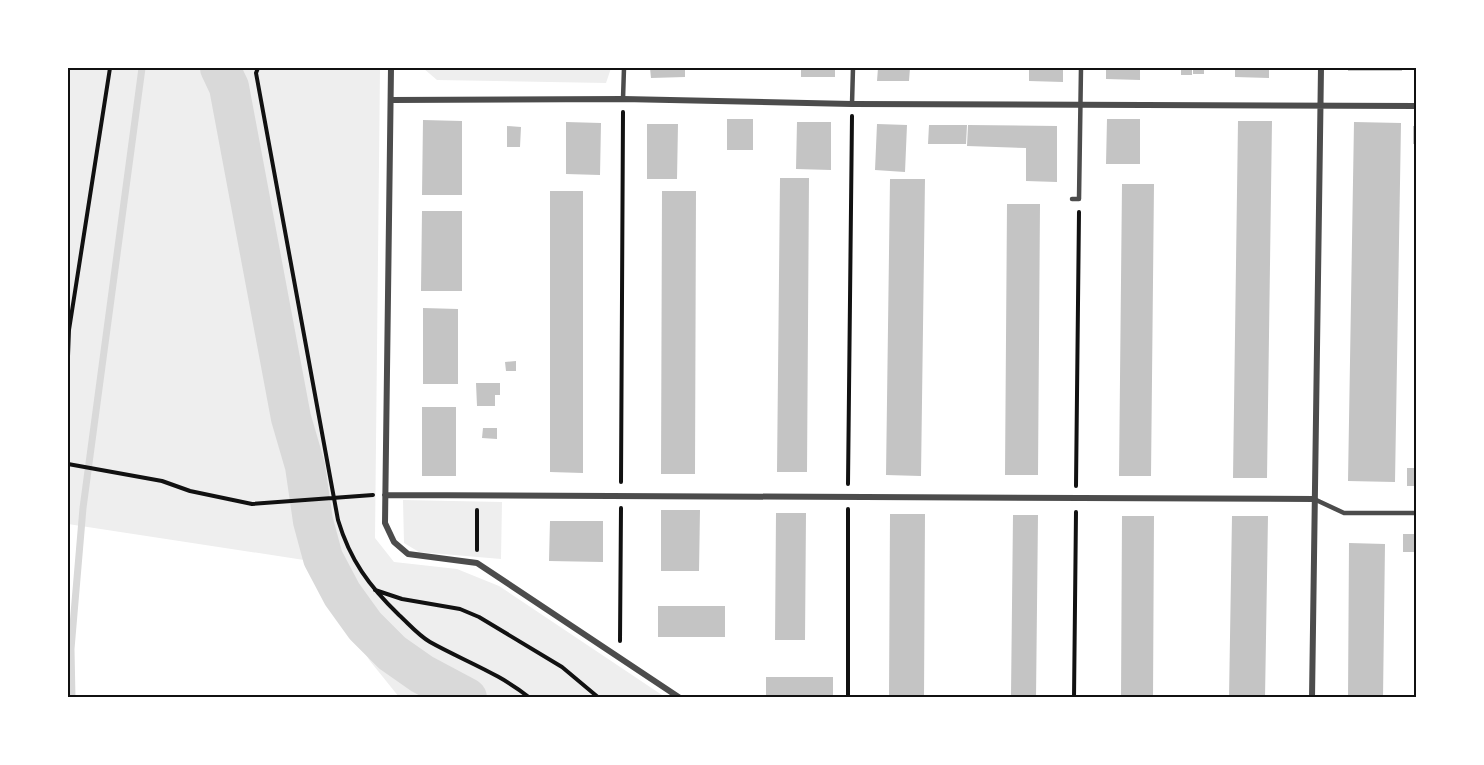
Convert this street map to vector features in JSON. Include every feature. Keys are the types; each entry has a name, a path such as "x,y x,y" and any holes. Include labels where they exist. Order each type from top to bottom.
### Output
{"street":[{"path":"391,68 385,495 385,523 389,535 400,548 416,556 461,559 477,563 680,698"},
{"path":"1312,698 1321,68"},
{"path":"391,100 623,99 852,104 1416,106"},
{"path":"385,495 1314,500"}],"lane":[{"path":"623,99 624,68"},
{"path":"852,104 853,68"},
{"path":"1072,199 1079,199 1081,68"},
{"path":"1314,500 1344,513 1416,513"}],"path":[{"path":"68,356 68,331 110,68"},
{"path":"258,68 256,73 268,148 344,542 356,566 372,589 427,640 494,673 530,698"},
{"path":"620,658 623,99"},
{"path":"848,698 852,104"},
{"path":"1074,698 1079,199"},
{"path":"68,464 162,481 190,491 252,504 366,495"},
{"path":"477,496 477,563"},
{"path":"372,589 402,599 460,609 479,616 562,667 599,698"}],"shaded area":[{"path":"68,68 380,68 375,538 394,562 457,569 499,586 665,697 399,697 370,661 304,560 68,524"},
{"path":"423,68 611,68 606,83 437,80"},
{"path":"403,500 502,502 501,559 419,552 404,543"}],"building":[{"path":"650,68 685,68 685,77 651,78"},
{"path":"801,68 835,68 835,77 801,77"},
{"path":"878,68 910,68 909,81 877,81"},
{"path":"1029,68 1063,68 1063,82 1029,81"},
{"path":"1106,68 1140,68 1140,80 1106,79"},
{"path":"1181,68 1192,68 1192,75 1181,75"},
{"path":"1193,68 1204,68 1204,74 1193,74"},
{"path":"1235,68 1269,68 1269,78 1235,77"},
{"path":"1348,68 1402,68 1402,71 1348,71"},
{"path":"727,119 753,119 753,150 727,150"},
{"path":"1107,119 1140,119 1140,164 1106,164"},
{"path":"423,120 462,121 462,195 422,195"},
{"path":"1238,121 1272,121 1267,478 1233,478"},
{"path":"566,122 601,123 600,175 566,174"},
{"path":"797,122 831,122 831,170 796,169"},
{"path":"1354,122 1401,123 1395,482 1348,481"},
{"path":"647,124 678,124 677,179 647,179"},
{"path":"877,124 907,125 905,172 875,170"},
{"path":"929,125 967,125 966,144 928,144"},
{"path":"968,125 1057,126 1057,182 1026,181 1026,148 967,146"},
{"path":"507,126 521,127 520,147 507,147"},
{"path":"1413,126 1416,126 1416,144 1413,144"},
{"path":"780,178 809,178 807,472 777,472"},
{"path":"890,179 925,179 921,476 886,475"},
{"path":"1122,184 1154,184 1151,476 1119,476"},
{"path":"550,191 583,191 583,473 550,472"},
{"path":"662,191 696,191 695,474 661,474"},
{"path":"1007,204 1040,204 1038,475 1005,475"},
{"path":"422,211 462,211 462,291 421,291"},
{"path":"423,308 458,309 458,384 423,384"},
{"path":"516,361 516,371 506,371 505,362"},
{"path":"476,383 500,383 500,395 495,395 495,406 477,406"},
{"path":"422,407 456,407 456,476 422,476"},
{"path":"483,428 497,428 497,439 482,438"},
{"path":"1407,468 1416,468 1416,486 1407,486"},
{"path":"661,510 700,510 699,571 661,571"},
{"path":"776,513 806,513 805,640 775,640"},
{"path":"890,514 925,514 924,698 889,698"},
{"path":"1013,515 1038,515 1036,698 1011,695"},
{"path":"1122,516 1154,516 1153,698 1121,698"},
{"path":"1232,516 1268,516 1265,698 1229,698"},
{"path":"550,521 603,521 603,562 549,561"},
{"path":"1403,534 1416,534 1416,552 1403,552"},
{"path":"1349,543 1385,544 1383,698 1348,698"},
{"path":"658,606 725,606 725,637 658,637"},
{"path":"766,677 833,677 833,698 766,698"}],"waterway":[{"path":"72,698 71,649 83,508 142,68"},
{"path":"220,68 229,87 291,418 305,466 313,521 323,558 342,594 365,626 392,653 422,674 467,698"}]}
